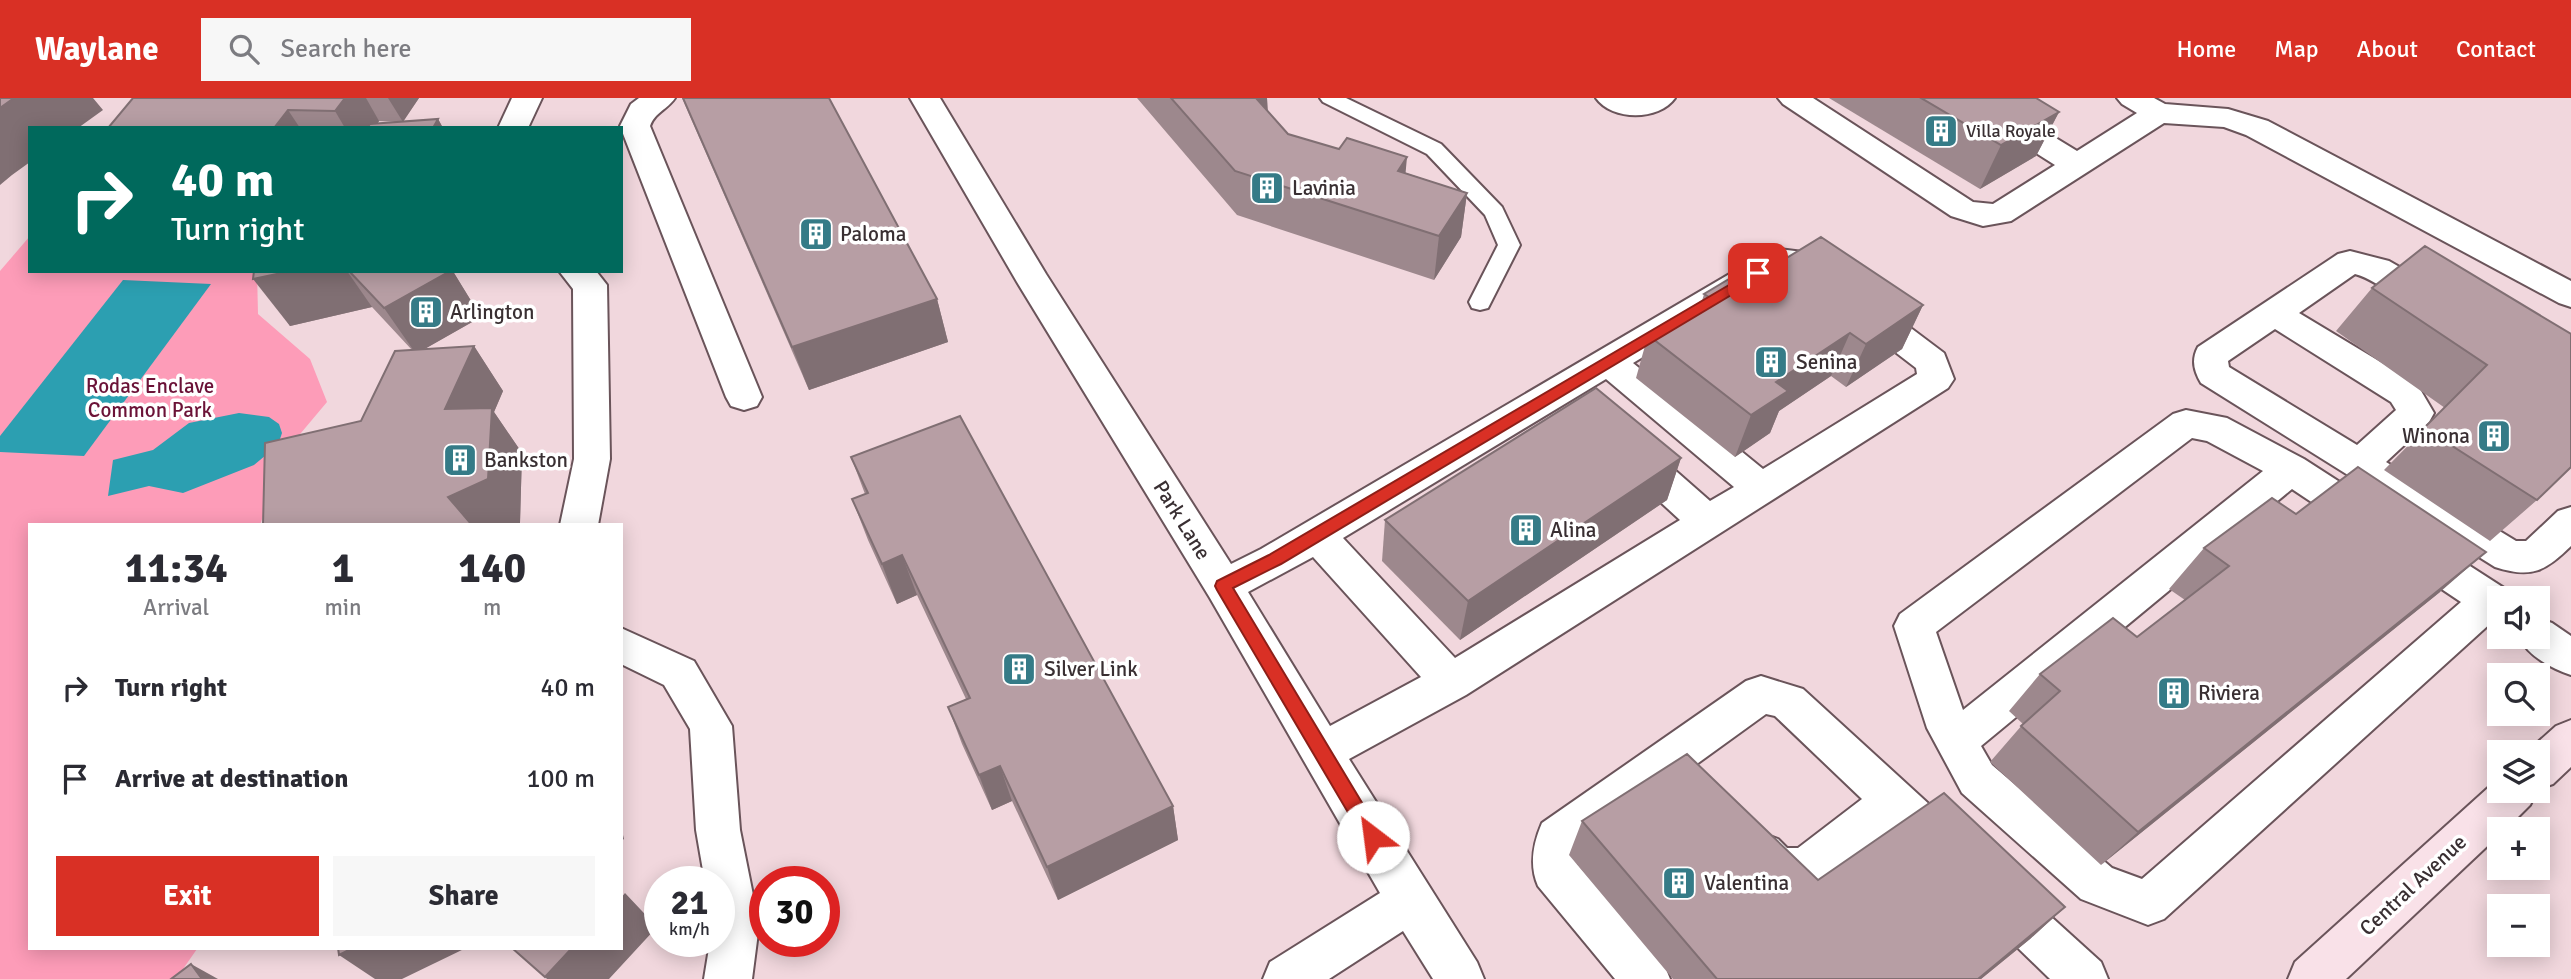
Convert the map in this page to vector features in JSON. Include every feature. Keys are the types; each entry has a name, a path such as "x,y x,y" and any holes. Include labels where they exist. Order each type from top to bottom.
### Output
{"main road":[{"path":"2550,759 2571,739"},
{"name":"Central Avenue","path":"2312,979 2502,803"}],"street":[{"path":"514,126 527,98"},
{"path":"660,98 641,110 635,126 744,397"},
{"name":"Park Lane","path":"925,98 972,182 1223,586 1323,751 1409,901 1460,979"},
{"path":"1611,98 1627,107 1654,103 1660,98"},
{"path":"1793,98 1962,209 1983,215 2000,214 2158,113"},
{"path":"1972,98 2077,165"},
{"path":"2132,98 2158,113 2228,118 2257,128 2571,295"},
{"path":"2229,98 2257,128"},
{"path":"1223,586 1317,535 1779,260 1799,261 1932,362 1936,379 1451,682 1323,751"},
{"path":"2462,318 2377,269 2350,262 2210,356 2213,374 2509,556 2534,557 2571,522"},
{"path":"577,273 590,285 592,459 579,523"},
{"path":"2274,313 2404,394 2416,413 2360,464"},
{"path":"1608,362 1761,488"},
{"path":"1561,390 1708,522"},
{"path":"2487,598 2291,469 2214,428 2186,424 1914,626 1948,728 1977,779 2097,884 2148,903 2487,609"},
{"path":"1955,742 2291,469"},
{"path":"1317,535 1451,682"},
{"path":"2550,643 2571,658"},
{"path":"623,646 679,673 711,726 718,830 736,925 728,979"},
{"path":"1646,979 1554,871 1558,838 1682,773 1761,694 1788,702 1894,800 2075,976"},
{"path":"1732,824 1777,870 1806,869 1894,800"},
{"path":"1287,979 1409,901"}],"lane":[{"path":"1330,98 1434,149 1494,212 1509,245 1480,302"}],"green space":[{"name":"Rodas Enclave Common Park","path":"28,238 28,273 257,273 258,314 310,359 327,402 285,452 261,523 28,523 28,950 196,950 176,979 0,979 0,271"}],"water":[{"path":"123,280 211,284 84,456 0,452 0,436"},
{"path":"239,413 269,417 279,424 282,433 278,445 254,465 183,493 149,486 108,496 113,460 153,450 189,423"}],"building":[{"path":"0,98 14,98 0,108"},
{"path":"133,98 345,98 335,111 288,110 276,126 110,126"},
{"name":"Paloma","path":"683,98 829,98 937,299 792,347"},
{"path":"1171,98 1256,98 1288,134 1339,149 1347,138 1407,157 1398,171 1467,193 1439,236 1235,171"},
{"path":"1921,98 2036,98 2059,112 2001,145"},
{"path":"438,119 434,126 368,126"},
{"path":"1821,237 1923,305 1866,344 1850,333 1776,382 1788,391 1751,415 1648,335 1709,297 1704,294 1769,255 1780,262"},
{"path":"2425,246 2571,334 2571,467 2537,500 2424,428 2487,365 2372,288"},
{"path":"254,273 282,273 253,279"},
{"path":"351,273 446,273 384,308"},
{"path":"474,346 445,409 492,408 488,479 448,497 470,523 263,523 265,443 361,421 395,351"},
{"path":"1596,388 1681,458 1468,601 1385,520"},
{"name":"Silver Link","path":"960,416 1173,806 1047,867 1000,766 979,775 948,707 970,698 902,555 882,564 852,499 868,493 851,457"},
{"name":"Riviera","path":"2358,467 2486,552 2138,832 2021,726 2060,691 2040,674 2113,618 2137,637 2229,566 2204,548 2272,498 2296,514"},
{"name":"Valentina","path":"1687,754 1818,880 1944,793 2065,907 1978,979 1717,979 1582,821"},
{"path":"514,950 570,950 545,977"},
{"path":"191,964 202,979 171,979"}],"place":[{"name":"Villa Royale","path":"1941,131"},
{"name":"Lavinia","path":"1267,188"},
{"name":"Paloma","path":"816,234"},
{"name":"Arlington","path":"426,312"},
{"name":"Senina","path":"1771,362"},
{"name":"Winona","path":"2494,436"},
{"name":"Bankston","path":"460,460"},
{"name":"Alina","path":"1526,530"},
{"name":"Silver Link","path":"1019,669"},
{"name":"Riviera","path":"2174,693"},
{"name":"Valentina","path":"1679,883"}],"route":[{"path":"1373,837 1223,586 1275,560 1758,273"}]}
